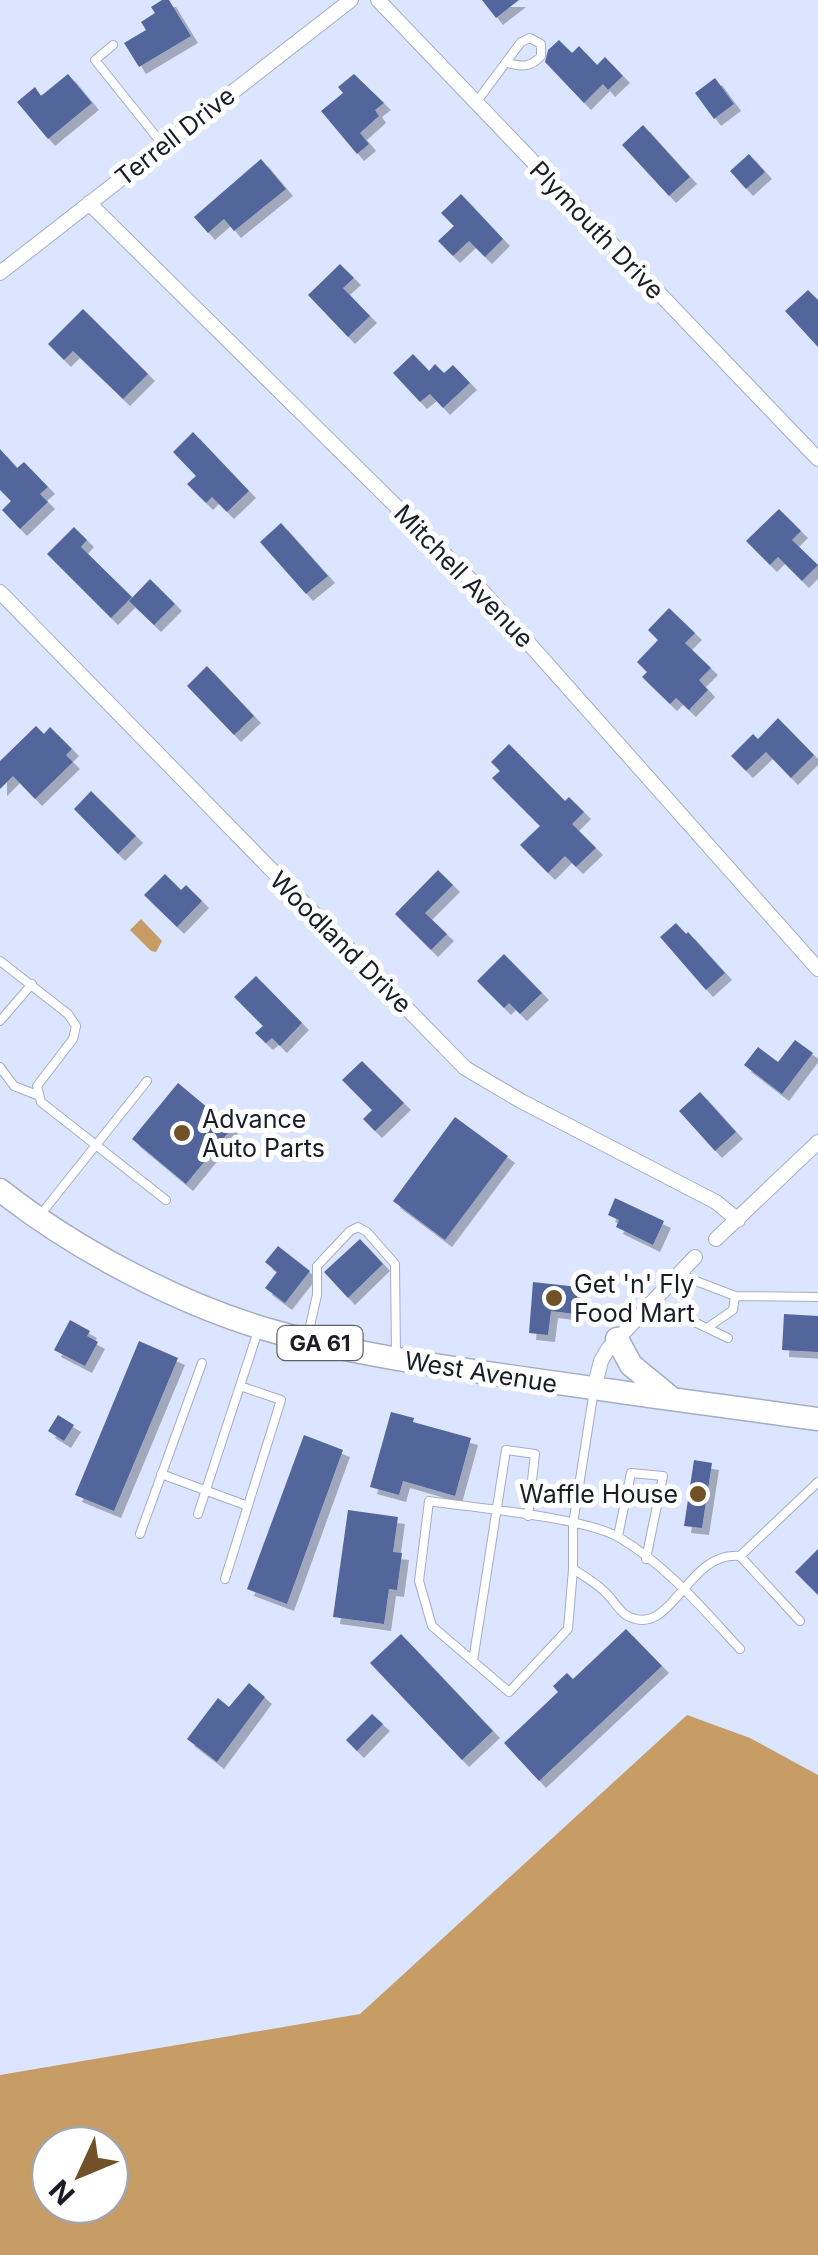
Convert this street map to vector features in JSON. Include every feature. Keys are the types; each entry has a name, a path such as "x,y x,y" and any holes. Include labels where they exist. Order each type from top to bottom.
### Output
{"main road":[{"name":"West Avenue","path":"0,1190 38,1217 156,1284 259,1327 396,1359 818,1418"},
{"path":"617,1339 630,1365 673,1399"}],"street":[{"name":"Terrell Drive","path":"0,272 351,0"},
{"name":"Plymouth Drive","path":"378,0 818,459"},
{"name":"Mitchell Avenue","path":"88,202 485,594 818,969"},
{"name":"Woodland Drive","path":"0,592 466,1068 521,1101 716,1202 738,1220"},
{"path":"716,1239 818,1142"},
{"path":"594,1389 601,1361 617,1339 695,1256"}],"lane":[{"path":"475,104 521,42 530,38 541,44 541,56 533,64 508,63"},
{"path":"112,45 95,60 163,145"},
{"path":"0,960 68,1014 76,1026 72,1039 37,1086 37,1095"},
{"path":"0,1021 32,984"},
{"path":"0,1067 14,1086 37,1095 46,1108 94,1148 166,1200"},
{"path":"38,1217 148,1081"},
{"path":"307,1339 317,1295 317,1266 358,1227 395,1264 396,1359"},
{"path":"678,1274 735,1296 818,1297"},
{"path":"707,1328 733,1310 735,1296"},
{"path":"652,1302 728,1338"},
{"path":"198,1514 259,1327"},
{"path":"140,1534 202,1363"},
{"path":"225,1579 281,1400 240,1386"},
{"path":"594,1389 573,1524 568,1630 509,1692 432,1626 420,1581 429,1501 573,1524 618,1536 684,1588 740,1649"},
{"path":"473,1661 506,1450 534,1454 528,1516"},
{"path":"618,1536 631,1473 663,1476 646,1559"},
{"path":"162,1474 248,1506"},
{"path":"740,1556 818,1482"},
{"path":"573,1569 603,1590 627,1615 648,1620 662,1614 704,1564 725,1554 740,1556 800,1621"}],"shaded area":[{"path":"141,919 162,941 156,952 130,930"},
{"path":"687,1715 750,1738 818,1775 818,2255 0,2255 0,2075 360,2014"}],"building":[{"path":"169,0 191,36 139,67 124,43 146,30 141,22 155,13 151,7"},
{"path":"482,0 519,0 496,18"},
{"path":"559,40 572,53 579,46 597,65 605,57 623,76 608,90 603,84 584,103 545,62 548,50"},
{"path":"68,74 92,103 48,139 17,102 35,87 41,96"},
{"path":"354,74 384,103 375,110 379,116 360,133 369,144 357,154 321,111 343,93 338,87"},
{"path":"715,78 734,104 714,119 695,93"},
{"path":"643,125 690,177 669,196 622,145"},
{"path":"749,154 765,172 746,189 730,171"},
{"path":"261,159 286,189 234,231 224,219 208,233 194,217"},
{"path":"461,194 503,239 485,257 469,241 453,256 438,241 454,226 441,213"},
{"path":"340,264 354,278 343,288 370,316 348,337 308,295"},
{"path":"808,290 818,300 818,347 785,311"},
{"path":"83,309 148,374 123,399 73,351 64,360 48,344"},
{"path":"413,354 429,371 435,364 444,373 453,365 470,383 443,408 430,394 420,402 393,373"},
{"path":"193,432 249,491 227,512 212,497 206,503 187,484 196,476 173,452"},
{"path":"0,449 17,468 24,462 48,487 40,494 48,502 20,529 2,510 11,501 0,490"},
{"path":"779,509 801,531 792,540 818,565 802,581 778,557 770,565 746,541"},
{"path":"281,523 328,576 306,594 260,542"},
{"path":"74,527 87,540 81,547 132,597 111,618 47,554"},
{"path":"150,579 175,604 154,625 129,601"},
{"path":"669,608 695,633 685,643 711,668 699,680 708,690 689,710 676,698 670,704 642,677 647,672 637,662 658,640 648,630"},
{"path":"207,666 254,716 234,735 187,686"},
{"path":"778,718 814,755 791,778 766,752 746,771 731,756 753,734 758,739"},
{"path":"36,726 44,734 50,727 72,749 66,755 73,762 35,799 13,776 0,789 0,761"},
{"path":"509,744 565,801 569,797 584,812 572,824 596,848 576,867 565,856 548,873 520,845 540,826 492,778 500,771 491,762"},
{"path":"91,791 136,836 118,854 74,809"},
{"path":"438,870 453,885 425,913 447,934 431,950 395,914"},
{"path":"165,874 181,890 186,885 202,901 177,927 144,895"},
{"path":"676,923 725,973 706,990 660,937"},
{"path":"504,954 542,993 520,1014 509,1003 504,1008 477,981"},
{"path":"256,976 302,1023 280,1046 272,1038 266,1043 255,1033 263,1026 234,997"},
{"path":"795,1040 813,1053 782,1094 744,1065 758,1047 778,1062"},
{"path":"362,1061 404,1103 375,1131 363,1119 372,1110 342,1080"},
{"name":"Advance Auto Parts","path":"178,1083 232,1128 186,1184 132,1139"},
{"path":"700,1092 736,1132 715,1151 679,1111"},
{"path":"455,1117 508,1156 445,1240 393,1201"},
{"path":"615,1198 664,1221 653,1245 616,1227 619,1220 608,1215"},
{"path":"360,1239 383,1264 348,1298 324,1272"},
{"path":"278,1246 310,1271 285,1303 265,1288 277,1272 265,1262"},
{"name":"Get 'n' Fly Food Mart","path":"533,1282 578,1287 575,1314 551,1311 548,1335 529,1333"},
{"path":"784,1314 818,1316 818,1352 782,1350"},
{"path":"70,1320 90,1331 87,1336 98,1342 85,1366 54,1350"},
{"path":"139,1341 178,1358 114,1511 75,1495"},
{"path":"391,1412 471,1438 455,1496 403,1481 399,1495 370,1487"},
{"path":"58,1415 74,1425 64,1441 48,1431"},
{"path":"304,1435 343,1450 287,1604 247,1589"},
{"name":"Waffle House","path":"694,1460 712,1463 702,1528 684,1526"},
{"path":"348,1510 398,1517 393,1552 402,1553 397,1590 389,1589 384,1624 333,1617"},
{"path":"818,1549 818,1595 795,1572"},
{"path":"626,1629 662,1666 539,1781 504,1743 558,1692 553,1686 567,1673 573,1679"},
{"path":"401,1634 493,1731 462,1760 370,1663"},
{"path":"249,1683 265,1697 217,1762 187,1739 218,1698 229,1707"},
{"path":"372,1714 383,1724 357,1751 346,1740"}],"place":[{"name":"Advance Auto Parts","path":"182,1133"},
{"name":"Get 'n' Fly Food Mart","path":"554,1298"},
{"name":"Waffle House","path":"698,1494"}]}
